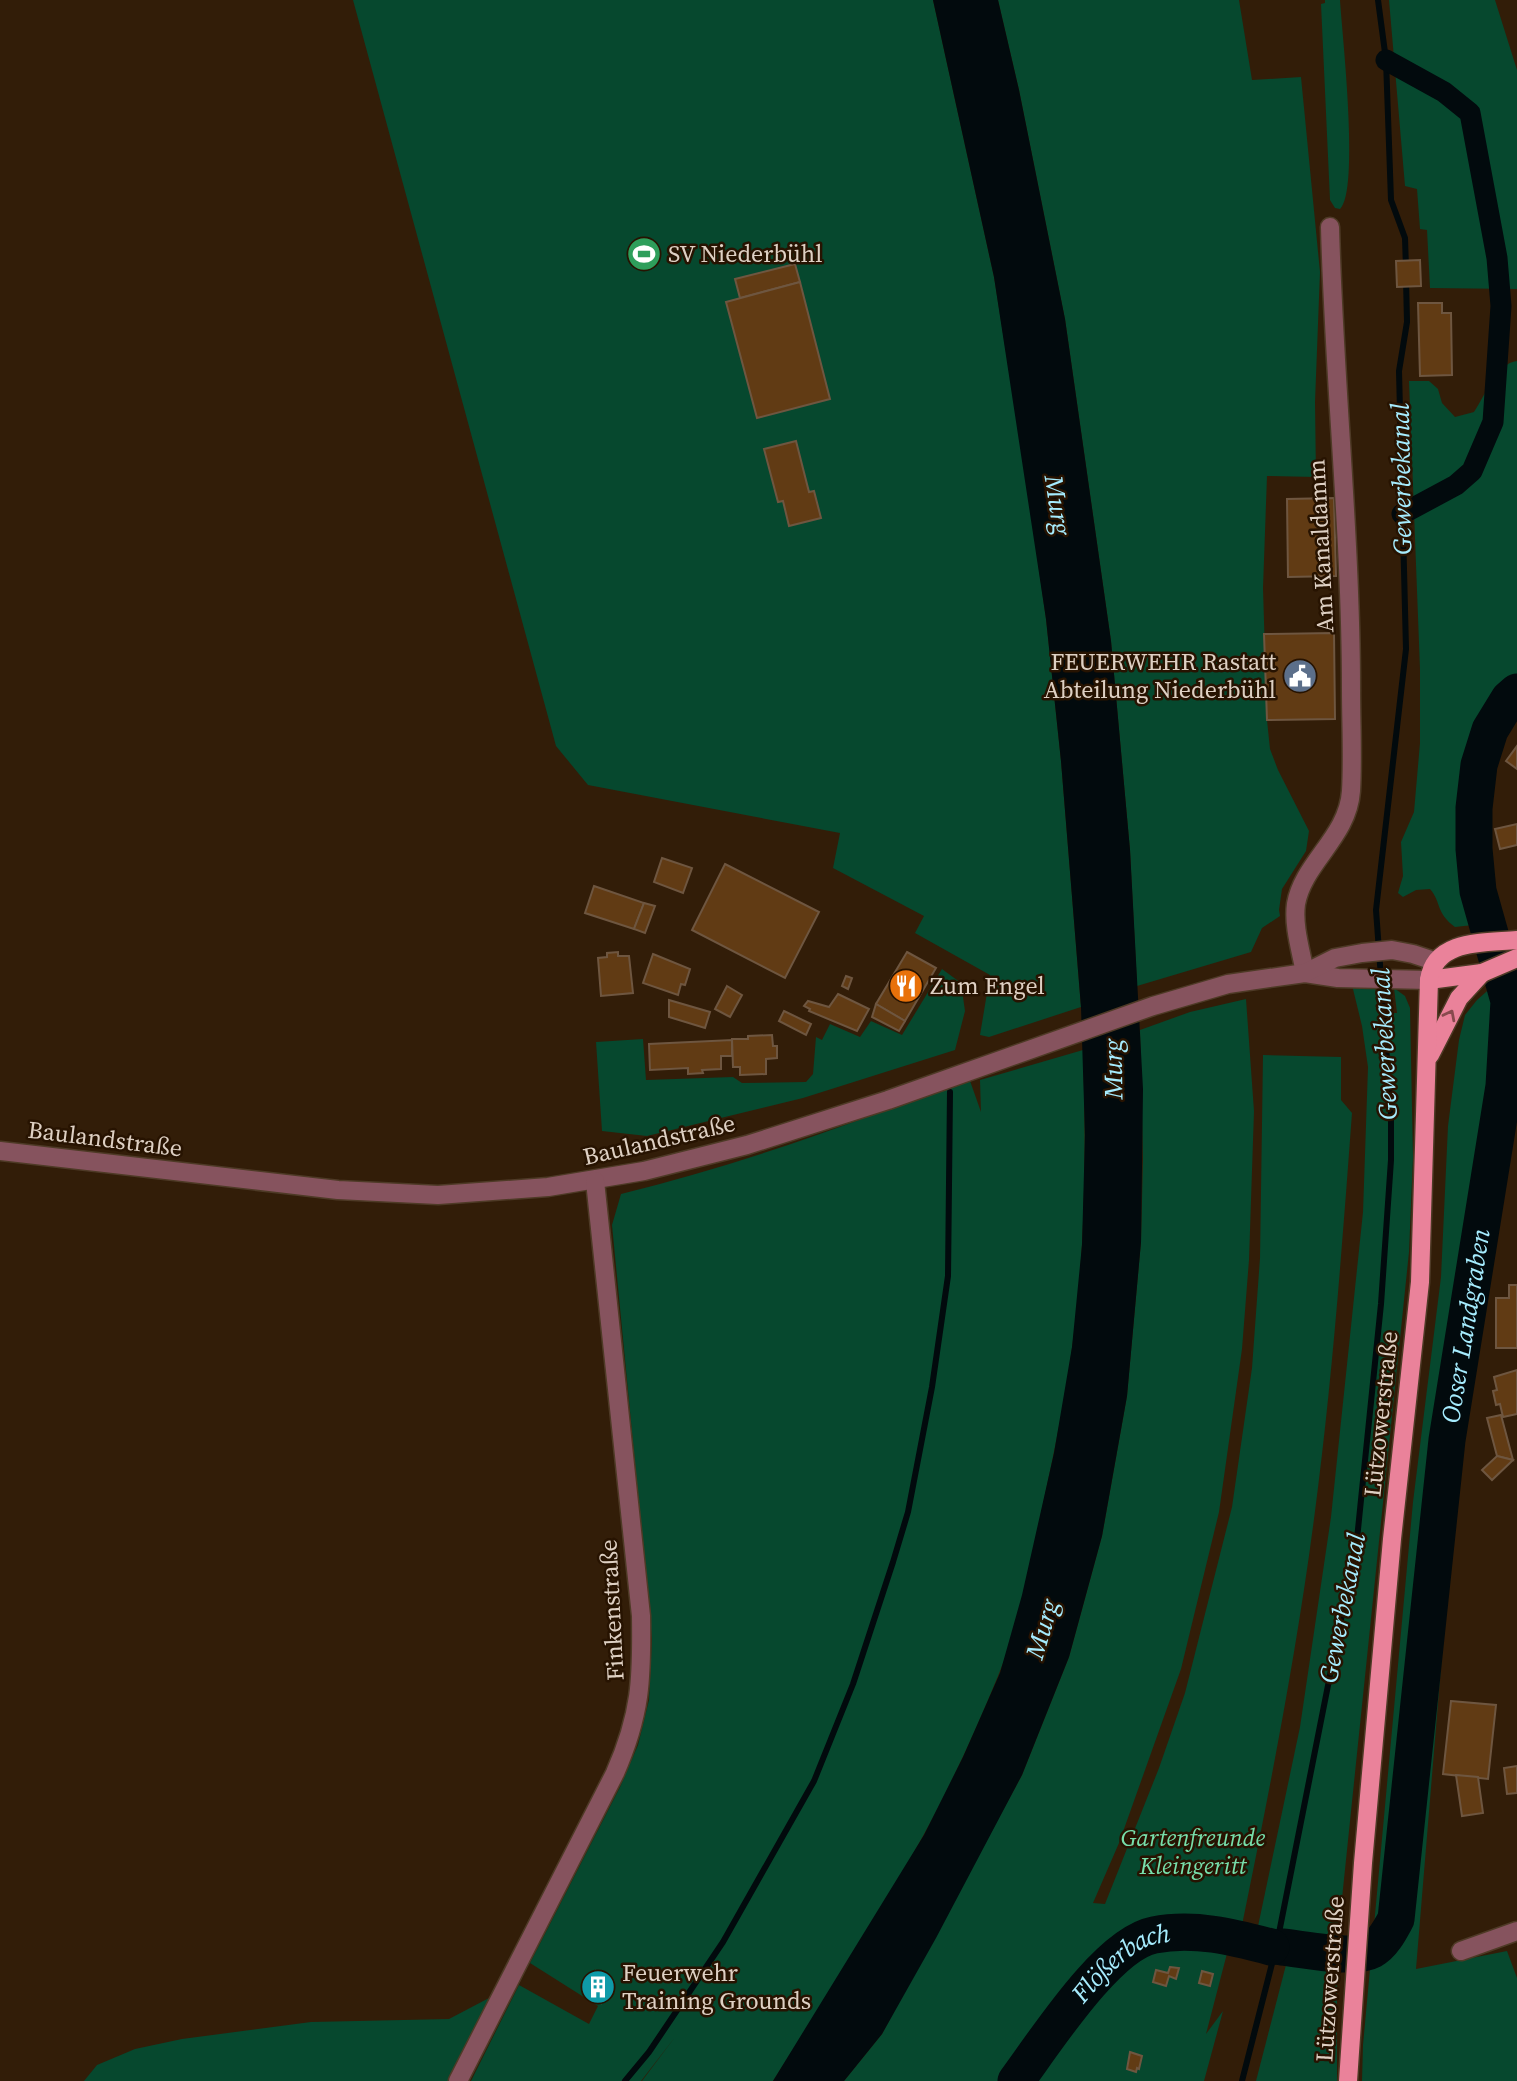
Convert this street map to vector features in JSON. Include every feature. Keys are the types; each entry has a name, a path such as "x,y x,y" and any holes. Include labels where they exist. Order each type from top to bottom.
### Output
{"main road":[{"path":"1434,961 1451,949 1511,941"},
{"name":"Lützowerstraße","path":"1348,2081 1356,1954 1392,1539 1420,1282 1429,980 1434,961"},
{"name":"Baulandstraße","path":"1429,980 1482,973 1510,961"},
{"path":"1427,1062 1451,1012 1482,973"}],"street":[{"name":"Am Kanaldamm","path":"1305,973 1296,922 1296,904 1303,884 1343,824 1351,794 1351,612 1330,228"},
{"name":"Baulandstraße","path":"1305,973 1335,958 1392,950 1434,961"},
{"name":"Baulandstraße","path":"0,1151 338,1190 450,1195 548,1187 595,1181 747,1145 888,1100 1153,1006 1228,984 1305,973 1360,979 1429,980"},
{"name":"Finkenstraße","path":"458,2081 615,1773 635,1720 639,1698 642,1616 595,1181"},
{"path":"1461,1951 1517,1931"}],"green space":[{"name":"SV Niederbühl","path":"353,0 933,0 994,277 1025,471 1046,619 1061,761 1081,1007 989,1037 980,1035 990,975 915,933 924,916 833,868 840,833 588,785 556,746"},
{"path":"998,0 1239,0 1252,80 1301,77 1320,272 1315,402 1316,477 1267,476 1263,588 1270,749 1309,831 1306,851 1282,889 1280,916 1262,928 1251,952 1137,986 1130,850 1111,641 1065,319"},
{"path":"1325,0 1340,0 1346,76 1349,173 1346,196 1340,209 1335,208 1330,200 1321,4 1325,3"},
{"path":"1389,0 1495,0 1517,70 1517,289 1430,288 1427,230 1420,229 1417,189 1405,186"},
{"path":"1517,361 1517,679 1501,695 1488,716 1478,739 1467,792 1466,866 1482,924 1455,927 1444,917 1430,889 1416,890 1403,897 1398,893 1403,876 1401,842 1414,812 1420,743 1420,669 1409,381 1429,381 1438,389 1442,403 1455,417 1474,412 1492,381 1503,368"},
{"path":"942,969 961,983 965,1011 955,1050 803,1098 647,1136 602,1131 596,1042 643,1039 646,1080 733,1077 742,1083 806,1082 813,1074 816,1037 822,1040 830,1024 860,1037 871,1021 902,1035"},
{"path":"1515,975 1517,1067 1490,1252 1464,1389 1416,1969 1507,1951 1517,1978 1517,2081 1362,2081 1363,2045 1413,1502 1441,1277 1448,1126 1459,1040 1465,1015 1477,1000 1494,985"},
{"path":"1352,985 1375,986 1378,1013 1397,1013 1394,988 1405,996 1410,1008 1413,1157 1409,1252 1338,1937 1257,1931 1300,1727 1331,1517 1363,1212 1368,1067"},
{"name":"Gartenfreunde Kleingeritt","path":"1246,999 1254,1111 1249,1260 1242,1349 1219,1512 1181,1669 1119,1843 1093,1903 1105,1904 1159,1768 1185,1693 1232,1507 1252,1368 1260,1258 1263,1055 1341,1057 1341,1100 1352,1113 1326,1418 1307,1571 1290,1674 1241,1930 1173,1923 1124,1941 1091,1971 1008,2081 844,2081 882,2034 1022,1775 1069,1657 1102,1536 1127,1396 1141,1242 1143,1159 1140,1030 1190,1012"},
{"path":"1083,1050 1084,1199 1077,1311 1061,1415 1026,1583 1005,1658 981,1717 933,1817 887,1898 773,2081 642,2081 675,2037 641,2081 471,2081 519,1985 589,2024 598,2006 530,1963 620,1787 638,1745 649,1700 652,1639 612,1225 621,1194 710,1170 797,1142 969,1078 981,1112 980,1080"},
{"path":"1194,1937 1230,1942 1206,2034 1223,2011 1204,2081 1022,2081 1080,2003 1116,1965 1133,1951 1151,1942 1167,1938"},
{"path":"1287,1961 1337,1971 1337,2081 1256,2081"},
{"path":"489,1998 449,2081 84,2081 97,2065 135,2049 182,2039 311,2022 449,2019"}],"water":[{"name":"Murg","path":"933,0 998,0 1065,319 1111,641 1130,850 1143,1089 1141,1242 1127,1396 1102,1536 1069,1657 1022,1775 882,2034 844,2081 773,2081 924,1835 963,1757 1000,1673 1022,1595 1054,1453 1072,1347 1082,1245 1085,1135 1081,1007 1061,761 1046,619 994,277"}],"building":[{"path":"1420,260 1421,286 1397,287 1396,261"},
{"path":"795,264 800,282 740,298 735,279"},
{"path":"800,282 830,399 757,418 726,302"},
{"path":"1418,303 1442,303 1442,313 1451,313 1452,375 1420,376"},
{"path":"796,441 809,492 814,491 821,518 789,526 783,501 778,502 764,449"},
{"path":"1334,498 1336,576 1288,577 1287,499"},
{"name":"FEUERWEHR Rastatt Abteilung Niederbühl","path":"1334,633 1335,719 1267,720 1264,634"},
{"path":"1517,746 1517,769 1506,761"},
{"path":"1517,824 1517,845 1500,849 1495,829"},
{"path":"662,858 692,868 683,893 654,882"},
{"path":"725,864 819,912 785,978 692,930"},
{"path":"594,886 644,903 634,929 585,913"},
{"path":"644,903 655,906 645,933 634,929"},
{"path":"618,952 618,956 629,956 633,993 601,996 598,958 607,957 607,953"},
{"name":"Zum Engel","path":"907,952 936,968 905,1021 876,1004"},
{"path":"653,954 690,969 685,985 681,984 678,995 643,983"},
{"path":"846,976 852,978 848,989 842,986"},
{"path":"727,986 742,995 730,1017 715,1009"},
{"path":"838,994 869,1009 857,1031 809,1011 810,1009 804,1006 808,1001 829,1007"},
{"path":"669,1000 710,1012 705,1028 669,1017"},
{"path":"876,1004 905,1021 899,1031 872,1017"},
{"path":"784,1011 811,1024 806,1035 779,1021"},
{"path":"772,1035 773,1046 777,1046 777,1058 766,1059 766,1074 740,1075 740,1067 733,1067 732,1039"},
{"path":"732,1040 732,1056 721,1056 721,1069 688,1074 688,1068 650,1070 649,1044"},
{"path":"1509,1285 1517,1285 1517,1348 1496,1348 1496,1298 1509,1298"},
{"path":"1517,1370 1517,1414 1503,1417 1500,1404 1496,1405 1494,1377"},
{"path":"1501,1415 1513,1460 1497,1456 1487,1418"},
{"path":"1497,1456 1513,1460 1492,1480 1482,1470"},
{"path":"1451,1701 1496,1705 1488,1779 1443,1774"},
{"path":"1517,1766 1517,1793 1507,1794 1504,1768"},
{"path":"1456,1775 1478,1777 1483,1813 1462,1816"},
{"path":"1170,1967 1179,1968 1176,1979 1169,1976 1166,1986 1153,1982 1156,1970 1168,1973"},
{"name":"Feuerwehr Training Grounds","path":"596,1971 613,1981 601,2003 584,1993"},
{"path":"1202,1971 1213,1974 1210,1986 1199,1983"},
{"path":"1130,2052 1142,2056 1136,2072 1127,2069"}],"waterway":[{"name":"Gewerbekanal","path":"1378,0 1386,60 1391,200 1405,238 1406,268"},
{"path":"1386,60 1444,92 1470,113 1497,258 1501,306 1493,422 1472,471 1456,485 1402,514"},
{"name":"Gewerbekanal","path":"1242,2081 1276,1948 1357,1539 1381,1304 1391,1160 1391,1114 1376,910 1406,649 1399,371 1407,322 1406,279"},
{"name":"Ooser Landgraben","path":"1282,1947 1341,1954 1364,1953 1380,1944 1396,1919 1447,1440 1504,1086 1509,1001 1478,891 1474,808 1479,765 1490,730 1509,699 1517,692"},
{"path":"625,2081 649,2052 723,1942 814,1781 853,1684 908,1512 932,1387 948,1276 950,1092"},
{"name":"Flößerbach","path":"1016,2081 1078,1997 1117,1956 1136,1942 1154,1935 1184,1932 1228,1937 1271,1947"},
{"name":"Ooser Landgraben","path":"1385,1937 1390,1936"}],"place":[{"name":"SV Niederbühl","path":"644,254"},
{"name":"FEUERWEHR Rastatt Abteilung Niederbühl","path":"1300,676"},
{"name":"Zum Engel","path":"906,986"},
{"name":"Feuerwehr Training Grounds","path":"598,1987"}]}
